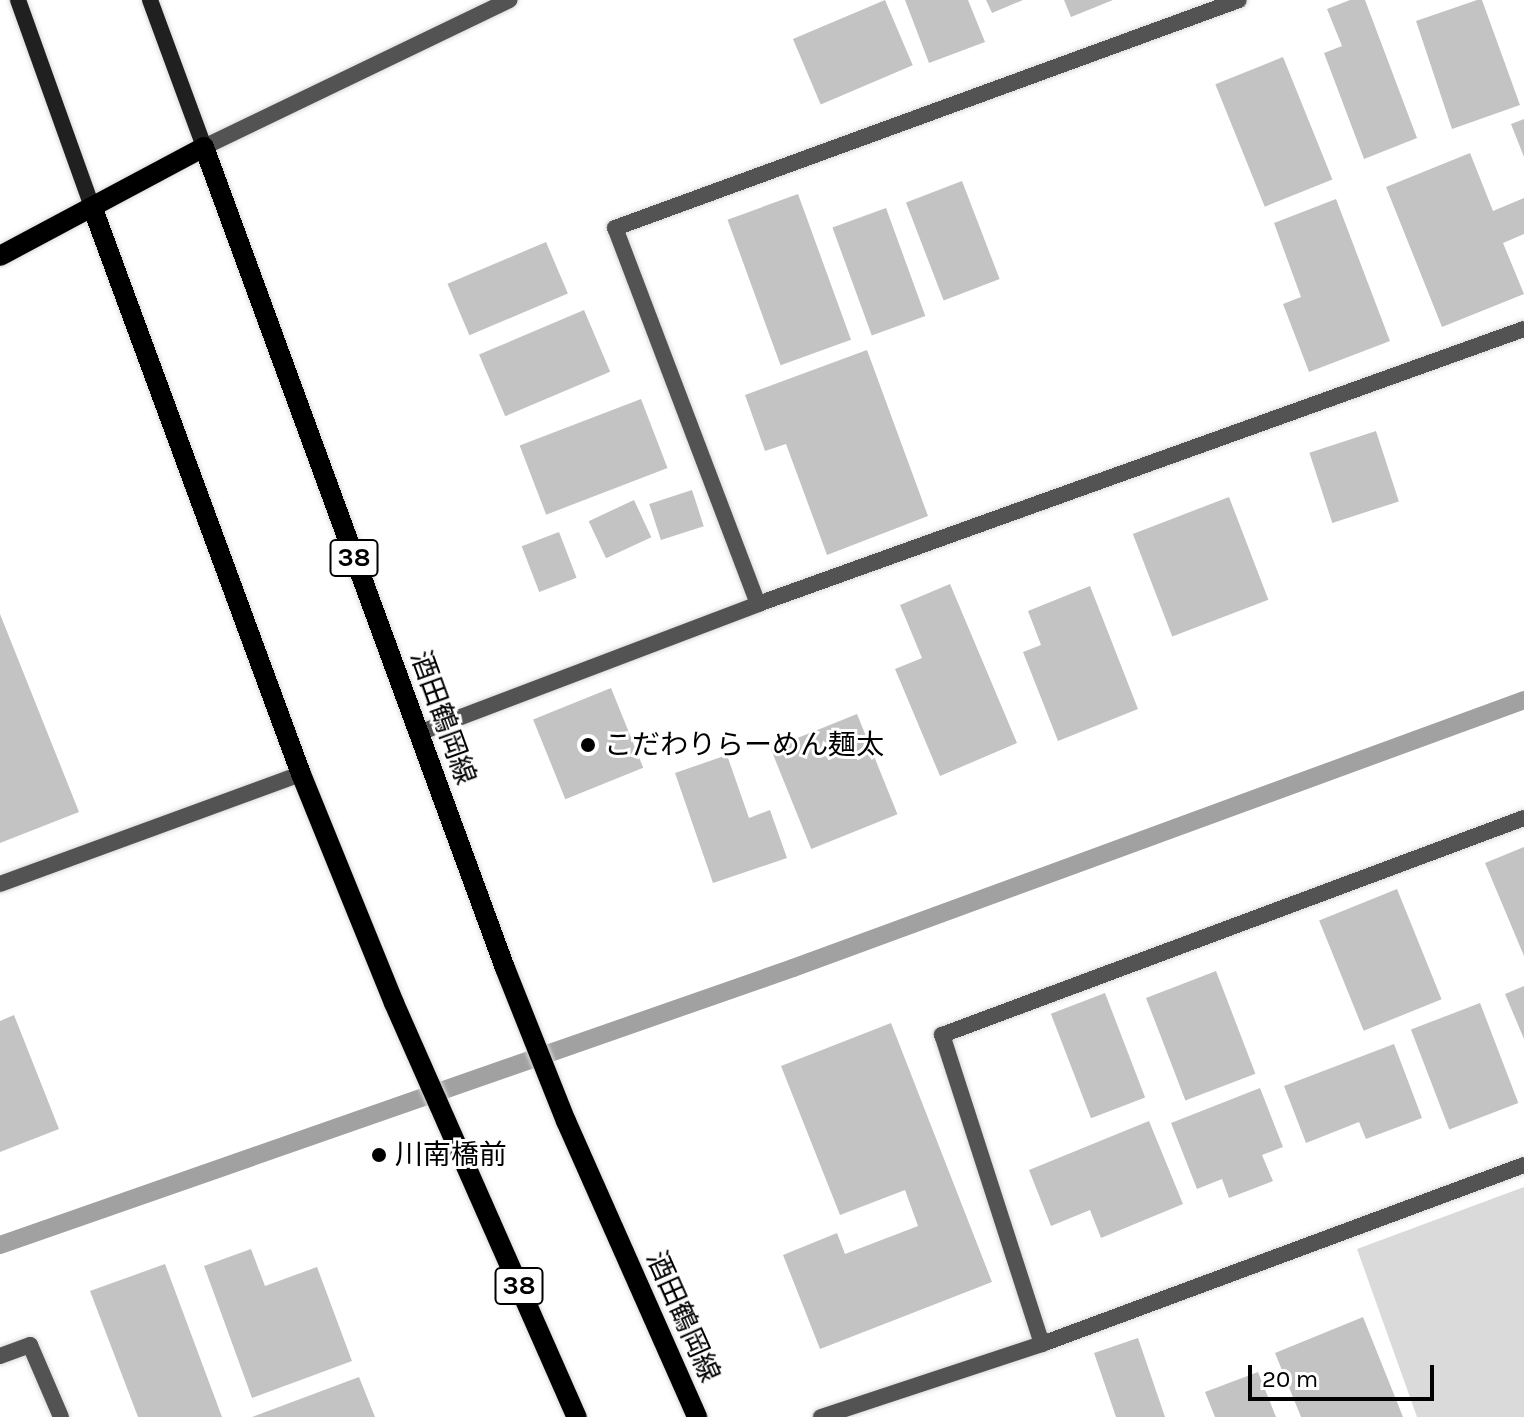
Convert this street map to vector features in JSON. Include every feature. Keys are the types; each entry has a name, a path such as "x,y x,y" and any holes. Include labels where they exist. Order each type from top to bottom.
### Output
{"main road":[{"path":"18,0 93,209"},
{"path":"0,256 204,147 150,0"},
{"name":"酒田鶴岡線","path":"204,147 505,968 566,1121 697,1417"},
{"name":"38","path":"93,209 301,774 394,1003 577,1417"}],"street":[{"path":"204,147 509,0"},
{"path":"758,604 615,228 1239,0"},
{"path":"419,733 758,604 1524,329"},
{"path":"0,884 301,774"},
{"path":"1042,1344 942,1035 1524,818"},
{"path":"821,1417 1042,1344 1524,1165"},
{"path":"0,1356 30,1345 61,1417"}],"shaded area":[{"path":"1524,1187 1524,1417 1417,1417 1357,1249"}],"building":[{"path":"885,0 913,65 821,104 793,39"},
{"path":"905,0 968,0 985,42 929,63"},
{"path":"986,0 1023,0 992,13"},
{"path":"1064,0 1113,0 1071,17"},
{"path":"1350,0 1365,0 1417,138 1364,159 1324,53 1342,46 1327,9"},
{"path":"1482,0 1520,105 1452,129 1416,21"},
{"path":"1283,57 1332,179 1265,207 1215,84"},
{"path":"1524,119 1524,157 1511,124"},
{"path":"1470,153 1493,211 1524,198 1524,234 1503,243 1524,294 1442,327 1386,187"},
{"path":"962,181 1000,279 944,301 906,203"},
{"path":"798,194 851,340 781,365 728,220"},
{"path":"1336,199 1390,341 1309,372 1283,304 1301,297 1274,223"},
{"path":"886,208 925,316 872,336 832,227"},
{"path":"546,242 568,294 469,335 448,284"},
{"path":"584,310 610,372 505,416 479,355"},
{"path":"867,350 928,516 827,555 786,444 765,451 745,395"},
{"path":"641,399 668,468 546,515 520,446"},
{"path":"1376,431 1399,501 1332,523 1309,453"},
{"path":"692,490 704,526 661,540 649,504"},
{"path":"1229,497 1268,600 1172,637 1133,534"},
{"path":"634,500 651,537 606,558 589,521"},
{"path":"559,532 577,578 539,592 522,546"},
{"path":"950,584 1017,743 940,776 895,669 922,658 900,605"},
{"path":"1090,586 1138,709 1058,741 1023,652 1041,645 1028,611"},
{"path":"0,614 79,812 0,843"},
{"name":"こだわりらーめん麺太","path":"611,688 643,768 565,799 533,719"},
{"path":"857,714 897,814 811,849 771,749"},
{"path":"727,755 749,818 770,810 787,858 713,883 675,773"},
{"path":"1524,847 1524,956 1485,863"},
{"path":"1397,889 1442,999 1364,1031 1319,920"},
{"path":"1216,971 1255,1074 1185,1101 1146,998"},
{"path":"1524,986 1524,1039 1505,994"},
{"path":"1105,993 1145,1098 1091,1118 1051,1014"},
{"path":"1480,1003 1518,1103 1449,1129 1411,1030"},
{"path":"14,1015 59,1129 0,1152 0,1021"},
{"path":"891,1023 992,1282 820,1349 783,1255 837,1233 845,1254 918,1226 905,1190 840,1215 781,1066"},
{"path":"1394,1044 1422,1118 1366,1139 1359,1122 1306,1143 1284,1086"},
{"path":"1260,1088 1283,1147 1262,1155 1273,1181 1229,1198 1222,1179 1197,1189 1171,1123"},
{"path":"1149,1121 1183,1204 1101,1238 1090,1210 1051,1226 1029,1170"},
{"path":"251,1249 265,1286 317,1267 352,1361 252,1398 204,1266"},
{"path":"165,1264 222,1417 138,1417 90,1291"},
{"path":"1363,1317 1403,1417 1301,1417 1275,1353"},
{"path":"1138,1338 1165,1417 1116,1417 1094,1353"},
{"path":"1258,1372 1276,1417 1215,1417 1205,1392"},
{"path":"359,1377 375,1417 252,1417"}],"waterway":[{"path":"0,1245 793,968 1524,700"}],"place":[{"name":"こだわりらーめん麺太","path":"588,745"},
{"name":"川南橋前","path":"379,1155"}]}
